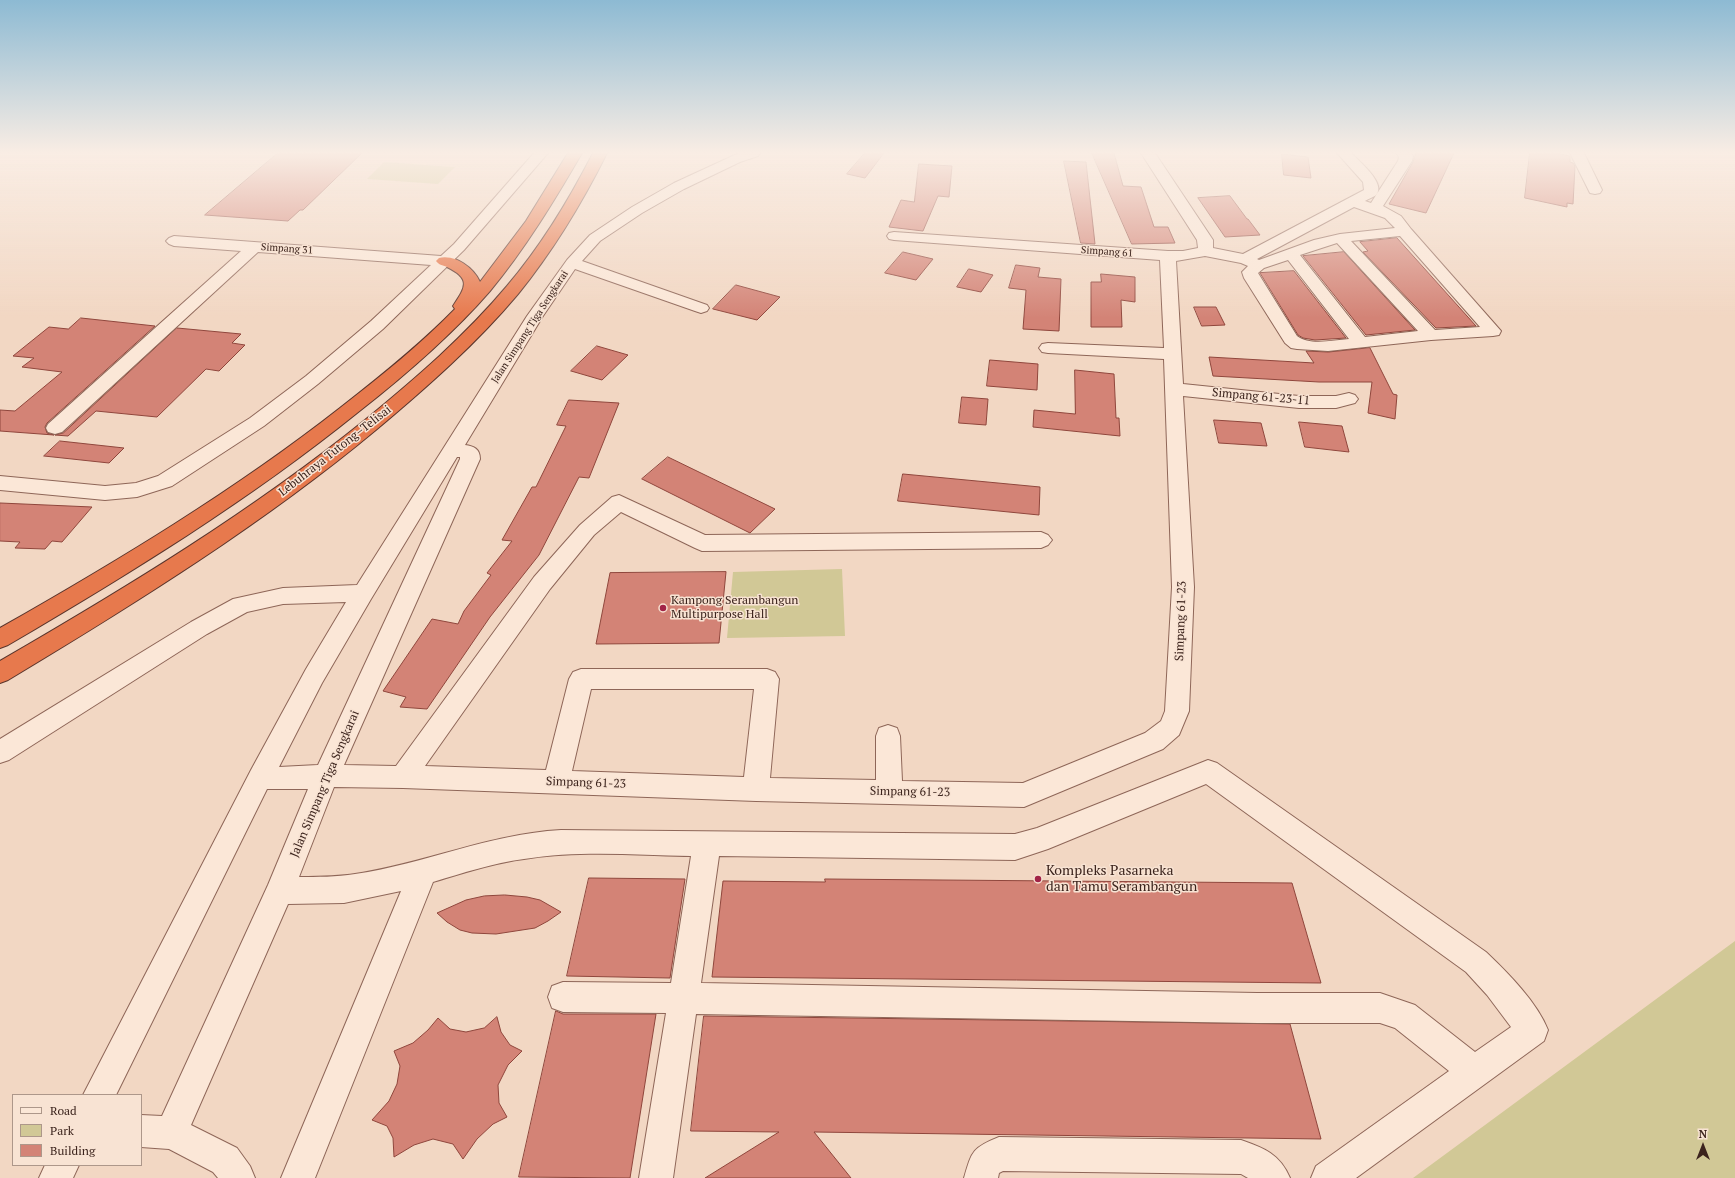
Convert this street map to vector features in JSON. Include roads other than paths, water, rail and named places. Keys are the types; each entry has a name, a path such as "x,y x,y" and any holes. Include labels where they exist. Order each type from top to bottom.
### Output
{"highway":[{"name":"Lebuhraya Tutong–Telisai","path":"0,639 124,567 248,486 327,429 391,377 439,333 483,288 519,242 542,208"},
{"name":"Lebuhraya Tutong–Telisai","path":"0,673 146,586 275,498 356,438 420,383 468,337 512,291 546,245 570,208"},
{"path":"439,333 466,300 471,293 472,287 471,280 465,272 454,264 444,261"}],"street":[{"path":"0,483 105,493 137,490 165,481 257,422 312,380 377,325 464,242 493,208"},
{"name":"Jalan Simpang Tiga Sengkarai","path":"100,1094 260,778 314,676 363,593 535,316 572,263 595,238 641,208"},
{"path":"1184,208 1205,240 1205,251 1252,262 1291,254 1319,243 1340,238 1404,231"},
{"path":"1341,208 1292,233 1252,262 1250,272 1252,278 1291,339 1296,344 1328,346 1431,335 1494,331 1404,231 1401,223 1397,219 1375,208"},
{"path":"1292,233 1319,243"},
{"path":"305,250 320,235"},
{"name":"Simpang 61","path":"894,236 1168,256 1183,256 1205,251"},
{"path":"1340,238 1431,335"},
{"path":"374,256 387,240"},
{"path":"174,241 254,247"},
{"name":"Simpang 31","path":"55,428 254,247 444,261"},
{"path":"1291,254 1360,342"},
{"name":"Simpang 61-23","path":"260,778 306,778 326,776 403,777 756,789 1024,795 1154,741 1170,728 1177,711 1183,587 1168,256"},
{"path":"572,263 701,308"},
{"path":"1048,348 1172,354"},
{"name":"Simpang 61-23-11","path":"1173,389 1299,402 1336,402 1349,399"},
{"name":"Jalan Simpang Tiga Sengkarai","path":"156,1132 280,891 326,776 470,459 470,453 467,450 451,450"},
{"path":"403,777 542,583 588,530 619,502 702,543 1041,540"},
{"path":"0,752 198,628 240,605 283,596 363,593"},
{"path":"556,782 581,679 767,678 756,789"},
{"path":"888,736 889,791"},
{"path":"280,891 330,890 364,887 498,851 536,844 570,842 1015,847 1038,840 1208,771 1476,962 1498,984 1533,1030 1328,1178"},
{"path":"656,1178 706,843"},
{"path":"298,1178 423,872"},
{"path":"563,997 912,1000 1249,1008 1380,1008 1404,1016 1475,1072"},
{"path":"156,1132 225,1160 238,1178"},
{"path":"981,1178 985,1163 999,1154 1241,1157 1254,1162 1273,1178"},
{"path":"56,1178 62,1166"}],"place":[{"name":"Kampong Serambangun Multipurpose Hall","path":"663,608"},
{"name":"Kompleks Pasarneka dan Tamu Serambangun","path":"1038,879"}]}
